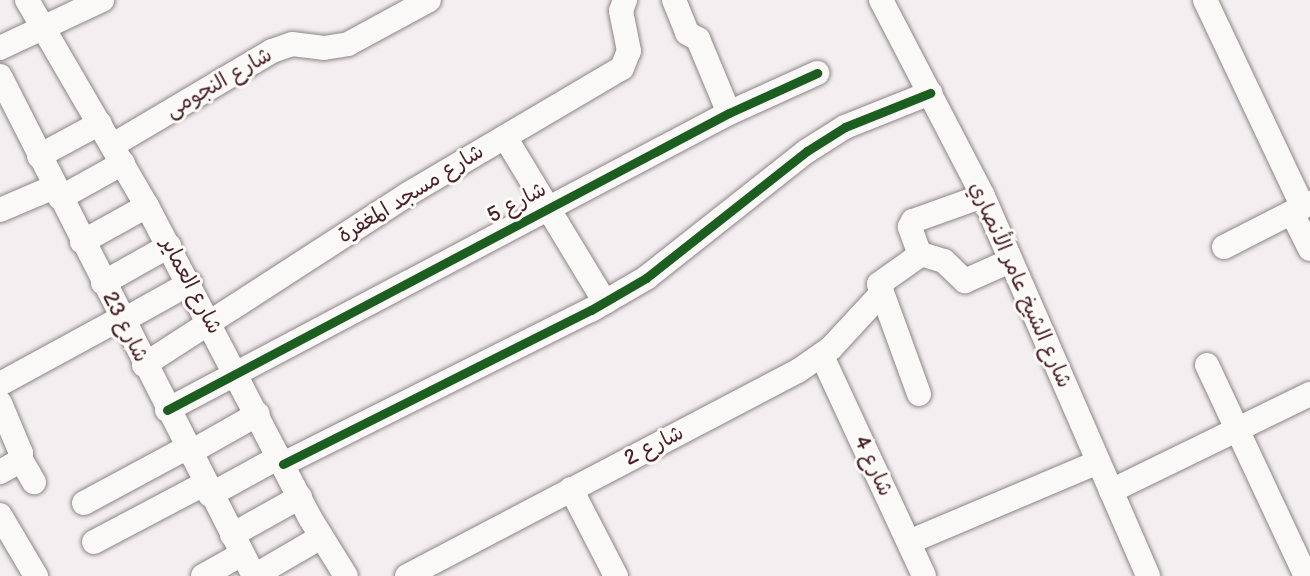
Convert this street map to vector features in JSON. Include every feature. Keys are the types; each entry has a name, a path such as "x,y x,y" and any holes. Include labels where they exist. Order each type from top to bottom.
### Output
{"street":[{"name":"شارع العماير","path":"27,0 118,154 190,283 300,497 343,575"},
{"path":"0,48 102,0"},
{"name":"شارع النجومى","path":"0,210 57,192 272,51 292,44 324,48 348,44 429,0"},
{"name":"شارع مسجد المغفرة","path":"144,365 211,324 363,222 626,63 629,51 621,11 625,0"},
{"path":"674,0 687,33 698,39 729,113"},
{"name":"شارع الشيخ عامر الأنصاري","path":"880,0 983,196 1148,576"},
{"path":"1205,0 1302,207 1310,249"},
{"name":"شارع 5","path":"167,410 729,113 817,73"},
{"name":"شارع 23","path":"0,76 207,490 254,576"},
{"path":"94,542 207,490 281,460 605,302 703,236 807,152 844,127 930,93"},
{"path":"39,156 100,123"},
{"path":"505,137 605,302"},
{"path":"983,196 913,221 910,227 921,254 944,261 964,281 1010,261"},
{"path":"82,243 147,206"},
{"path":"1224,247 1302,207"},
{"path":"103,283 169,246"},
{"name":"شارع 2","path":"407,576 822,356 882,293 879,284 882,279 921,254"},
{"path":"0,384 190,283"},
{"path":"882,293 919,394"},
{"name":"شارع 4","path":"822,356 924,576"},
{"path":"1207,364 1306,576"},
{"path":"1111,490 1310,394"},
{"path":"0,403 20,458 34,482"},
{"path":"84,503 258,414"},
{"path":"0,472 20,458"},
{"path":"909,542 1098,462"},
{"path":"571,489 616,576"},
{"path":"203,576 237,545 300,497"},
{"path":"0,515 36,576"},
{"path":"254,576 321,537"}],"cycle path":[{"path":"167,410 729,113 817,73"},
{"path":"283,464 591,310 646,278 807,151 845,127 930,93"}]}
